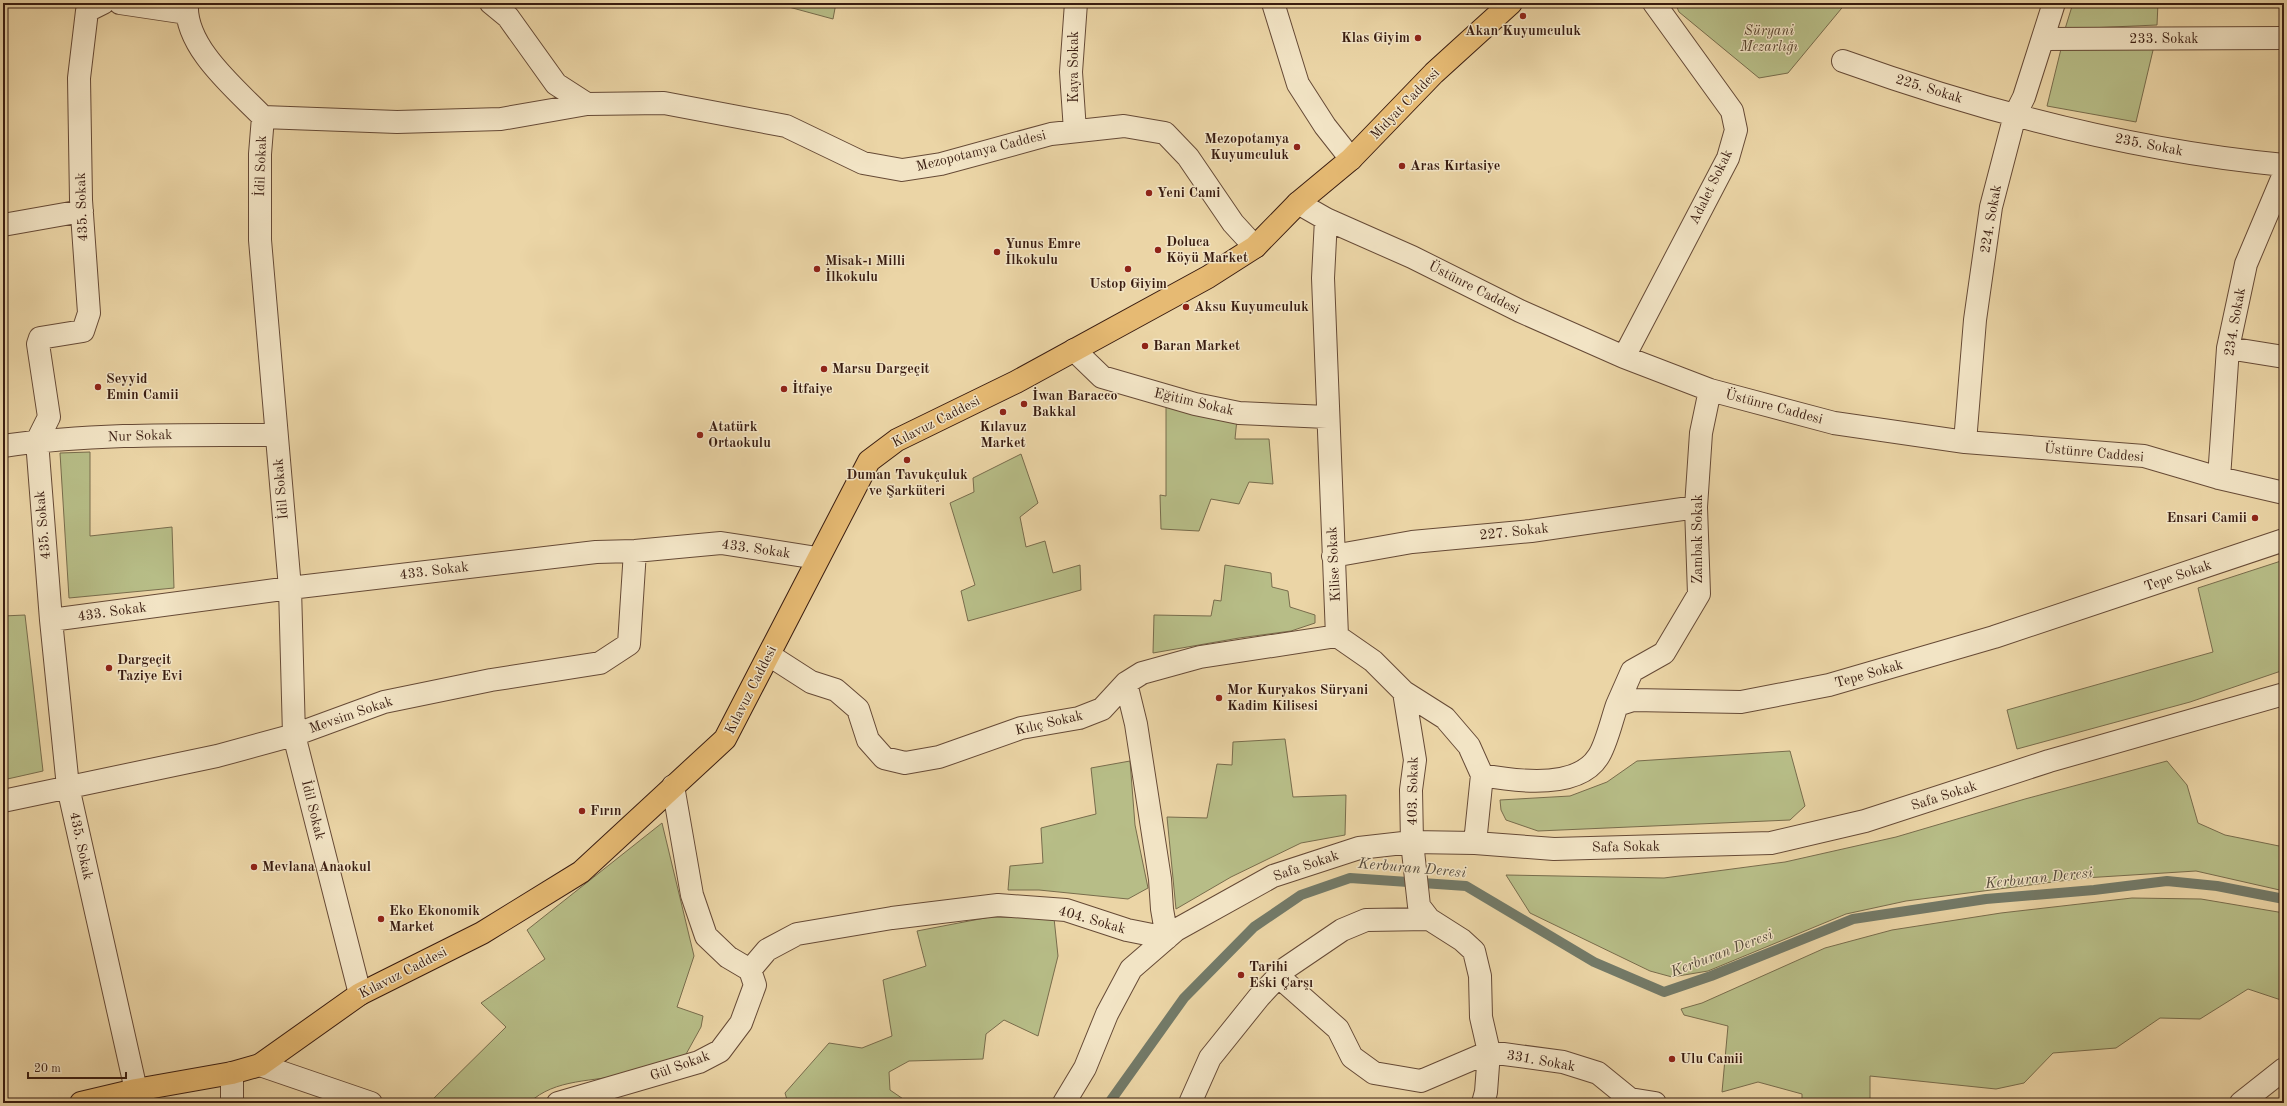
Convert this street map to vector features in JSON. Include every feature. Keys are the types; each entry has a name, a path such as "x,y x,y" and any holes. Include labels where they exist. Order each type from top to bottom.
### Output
{"main road":[{"name":"Midyat Caddesi","path":"1298,203 1351,159 1434,73 1511,3"},
{"name":"Kılavuz Caddesi","path":"81,1103 136,1090 232,1073 260,1065 360,994 482,933 581,872 725,739 817,558 842,517 869,461 897,440 1016,382 1208,277 1255,247 1298,203"}],"street":[{"name":"435. Sokak","path":"103,3 87,11 79,78 82,212 89,313 83,331 40,338 38,344 49,417 37,441 51,620 68,787 122,1034 136,1090"},
{"path":"120,3 187,8"},
{"path":"491,3 510,10 556,84 587,104"},
{"name":"Kaya Sokak","path":"1075,131 1071,72 1076,3"},
{"path":"1273,3 1298,84 1325,126 1351,159"},
{"name":"Adalet Sokak","path":"1624,357 1728,158 1736,130 1732,111 1654,3"},
{"name":"224. Sokak","path":"1965,442 1975,320 1991,207 2015,115 2024,97 2044,39 2054,3"},
{"name":"İdil Sokak","path":"187,8 194,33 207,58 263,117 260,154 260,240 290,588 294,735 360,994"},
{"name":"233. Sokak","path":"2044,39 2284,38"},
{"name":"225. Sokak","path":"1843,61 1900,81 2015,115"},
{"name":"Mezopotamya Caddesi","path":"263,117 397,122 501,119 587,104 664,104 786,126 863,163 902,170 941,164 1051,134 1124,126 1164,133 1188,157 1232,223 1255,247"},
{"name":"235. Sokak","path":"2015,115 2089,133 2224,160 2284,166"},
{"name":"234. Sokak","path":"2219,478 2228,348 2246,264 2284,174"},
{"name":"Üstünre Caddesi","path":"1298,203 1326,219 1412,257 1520,311 1624,357 1710,390 1834,422 1965,442 2144,456 2219,478 2284,493"},
{"path":"3,225 82,212"},
{"name":"Kilise Sokak","path":"1326,219 1323,278 1327,417 1337,636"},
{"path":"2228,348 2284,358"},
{"name":"Eğitim Sokak","path":"1074,350 1102,377 1195,404 1239,413 1327,417"},
{"name":"Zambak Sokak","path":"1617,705 1632,670 1664,653 1699,594 1696,507 1701,433 1710,390"},
{"name":"Nur Sokak","path":"3,446 37,441 138,435 276,435"},
{"name":"227. Sokak","path":"1333,556 1412,542 1531,531 1696,507"},
{"name":"Tepe Sokak","path":"1617,705 1633,700 1741,702 1829,686 1994,637 2284,540"},
{"name":"433. Sokak","path":"51,620 290,588 596,552 635,552 721,543 817,558"},
{"name":"Mevsim Sokak","path":"3,801 217,756 294,735 384,702 491,680 600,663 629,644 635,552"},
{"path":"1337,636 1373,661 1404,692 1445,718 1469,746 1482,775 1476,843"},
{"name":"Kılıç Sokak","path":"769,655 811,682 836,690 858,709 868,740 884,758 905,763 939,757 1020,728 1079,718 1102,709 1126,683 1142,673 1200,657 1337,636"},
{"path":"1126,683 1136,724 1160,878 1162,909 1167,938"},
{"name":"403. Sokak","path":"1404,692 1415,760 1410,790 1412,842 1424,912"},
{"name":"Safa Sokak","path":"1064,1103 1085,1068 1107,1014 1131,969 1176,930 1273,876 1359,848 1412,842 1476,843 1554,849 1771,843 1865,822 2049,761 2284,694"},
{"path":"1482,775 1517,781 1576,776 1598,758 1617,705"},
{"path":"673,786 692,895 706,936 728,957 750,970"},
{"name":"404. Sokak","path":"750,970 767,950 797,934 892,918 998,905 1066,910 1127,930 1167,938"},
{"path":"1190,1103 1210,1058 1259,997 1286,968 1342,930 1366,920 1424,912 1474,950 1480,976 1481,1017 1489,1052 1486,1092 1483,1103"},
{"name":"Gül Sokak","path":"558,1103 699,1062 720,1051 741,1023 755,985 750,970"},
{"path":"1278,976 1338,1029 1352,1057 1374,1073 1421,1081 1489,1052"},
{"name":"331. Sokak","path":"1489,1052 1563,1062 1598,1073 1630,1099 1655,1103"},
{"path":"260,1065 371,1103"},
{"path":"2241,1103 2284,1069"},
{"path":"232,1073 232,1103"}],"green space":[{"path":"774,3 836,3 833,19"},
{"name":"Süryani Mezarlığı","path":"1675,3 1846,3 1788,73 1759,78 1679,12"},
{"path":"2073,3 2158,3 2157,25 2065,29"},
{"path":"2154,46 2136,122 2047,106 2061,49"},
{"path":"1166,407 1237,419 1235,439 1269,439 1273,484 1249,482 1239,504 1211,499 1199,531 1161,529 1160,495 1166,496"},
{"path":"90,452 90,536 172,527 174,588 69,598 60,453"},
{"path":"1021,454 1038,503 1020,517 1026,547 1045,541 1053,573 1080,565 1081,590 968,621 961,591 975,585 950,503 974,492 973,478"},
{"path":"2284,560 2284,670 2190,702 2017,749 2007,710 2213,652 2198,588"},
{"path":"1225,565 1271,573 1272,587 1288,591 1290,607 1315,615 1315,623 1291,631 1239,638 1153,653 1154,615 1211,616 1214,600 1221,601"},
{"path":"25,615 43,771 3,780 3,616"},
{"path":"1285,739 1293,797 1346,795 1345,835 1301,843 1231,877 1176,909 1167,817 1207,818 1217,764 1232,765 1233,742"},
{"path":"1790,751 1805,806 1790,820 1538,831 1506,820 1501,810 1500,800 1570,796 1607,782 1637,761"},
{"path":"1130,761 1135,825 1148,888 1128,899 1039,890 1008,890 1010,866 1043,863 1041,828 1096,814 1091,768"},
{"path":"2167,761 2187,785 2198,823 2225,835 2284,847 2284,891 2196,871 2084,878 1906,901 1846,914 1708,971 1672,977 1650,971 1530,913 1506,875 1664,878 1785,862 1896,837 2025,799"},
{"path":"662,823 694,956 677,1007 703,1016 701,1027 685,1056 627,1074 563,1085 539,1095 529,1103 429,1103 506,1027 481,1003 545,959 527,930"},
{"path":"2132,898 2201,899 2284,913 2284,1001 2248,989 2200,1019 2160,1018 2116,1048 2053,1053 2024,1083 1996,1089 1870,1076 1870,1103 1802,1103 1802,1094 1758,1082 1722,1092 1728,1026 1684,1015 1681,1009 1702,1003 1825,948 1892,930 2001,913"},
{"path":"990,917 1054,918 1058,956 1038,1036 1004,1020 986,1034 983,1059 909,1061 889,1072 890,1090 909,1103 788,1103 785,1093 829,1043 862,1048 892,1036 883,980 926,966 917,931"}],"waterway":[{"name":"Kerburan Deresi","path":"1109,1103 1184,998 1254,927 1301,895 1350,878 1466,886 1594,962 1664,992 1711,976 1853,919 1986,899 2094,890 2167,881 2217,886 2284,899"}],"place":[{"name":"Akan Kuyumculuk","path":"1523,16"},
{"name":"Klas Giyim","path":"1418,38"},
{"name":"Mezopotamya Kuyumculuk","path":"1297,147"},
{"name":"Aras Kırtasiye","path":"1402,166"},
{"name":"Yeni Cami","path":"1149,193"},
{"name":"Doluca Köyü Market","path":"1158,250"},
{"name":"Yunus Emre İlkokulu","path":"997,252"},
{"name":"Misak-ı Milli İlkokulu","path":"817,269"},
{"name":"Ustop Giyim","path":"1128,269"},
{"name":"Aksu Kuyumculuk","path":"1186,307"},
{"name":"Baran Market","path":"1145,346"},
{"name":"Marsu Dargeçit","path":"824,369"},
{"name":"Seyyid Emin Camii","path":"98,387"},
{"name":"İtfaiye","path":"784,389"},
{"name":"İwan Baracco Bakkal","path":"1024,404"},
{"name":"Kılavuz Market","path":"1003,412"},
{"name":"Atatürk Ortaokulu","path":"700,435"},
{"name":"Duman Tavukçuluk ve Şarküteri","path":"907,460"},
{"name":"Ensari Camii","path":"2255,518"},
{"name":"Dargeçit Taziye Evi","path":"109,668"},
{"name":"Mor Kuryakos Süryani Kadim Kilisesi","path":"1219,698"},
{"name":"Fırın","path":"582,811"},
{"name":"Mevlana Anaokul","path":"254,867"},
{"name":"Eko Ekonomik Market","path":"381,919"},
{"name":"Tarihi Eski Çarşı","path":"1241,975"},
{"name":"Ulu Camii","path":"1672,1059"}]}
